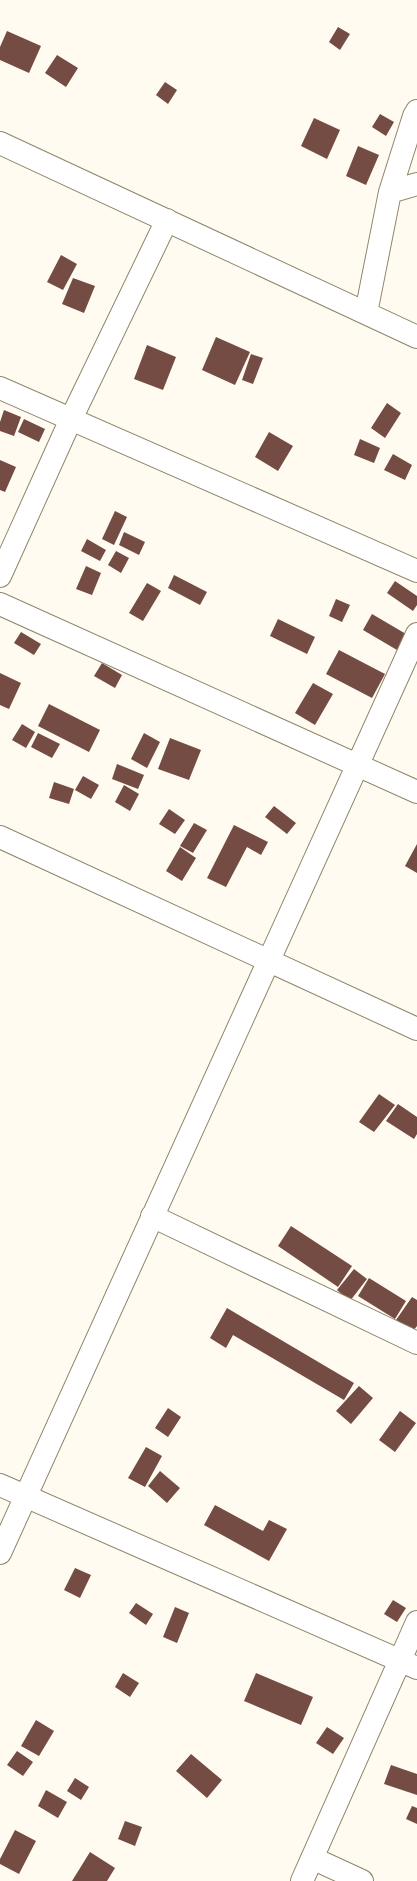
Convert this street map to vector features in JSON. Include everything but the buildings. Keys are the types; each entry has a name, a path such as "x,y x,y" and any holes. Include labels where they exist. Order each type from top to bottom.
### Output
{"street":[{"path":"366,313 390,192 414,116 417,111"},
{"path":"0,143 417,337"},
{"path":"390,192 417,184"},
{"path":"0,576 71,419 167,220"},
{"path":"0,388 417,570"},
{"path":"0,604 358,767 417,792"},
{"path":"0,1553 24,1496 358,767 417,634"},
{"path":"0,837 417,1029"},
{"path":"152,1216 417,1343"},
{"path":"0,1485 409,1664"},
{"path":"302,1881 312,1858 409,1664 417,1622"},
{"path":"312,1858 362,1881"}]}
